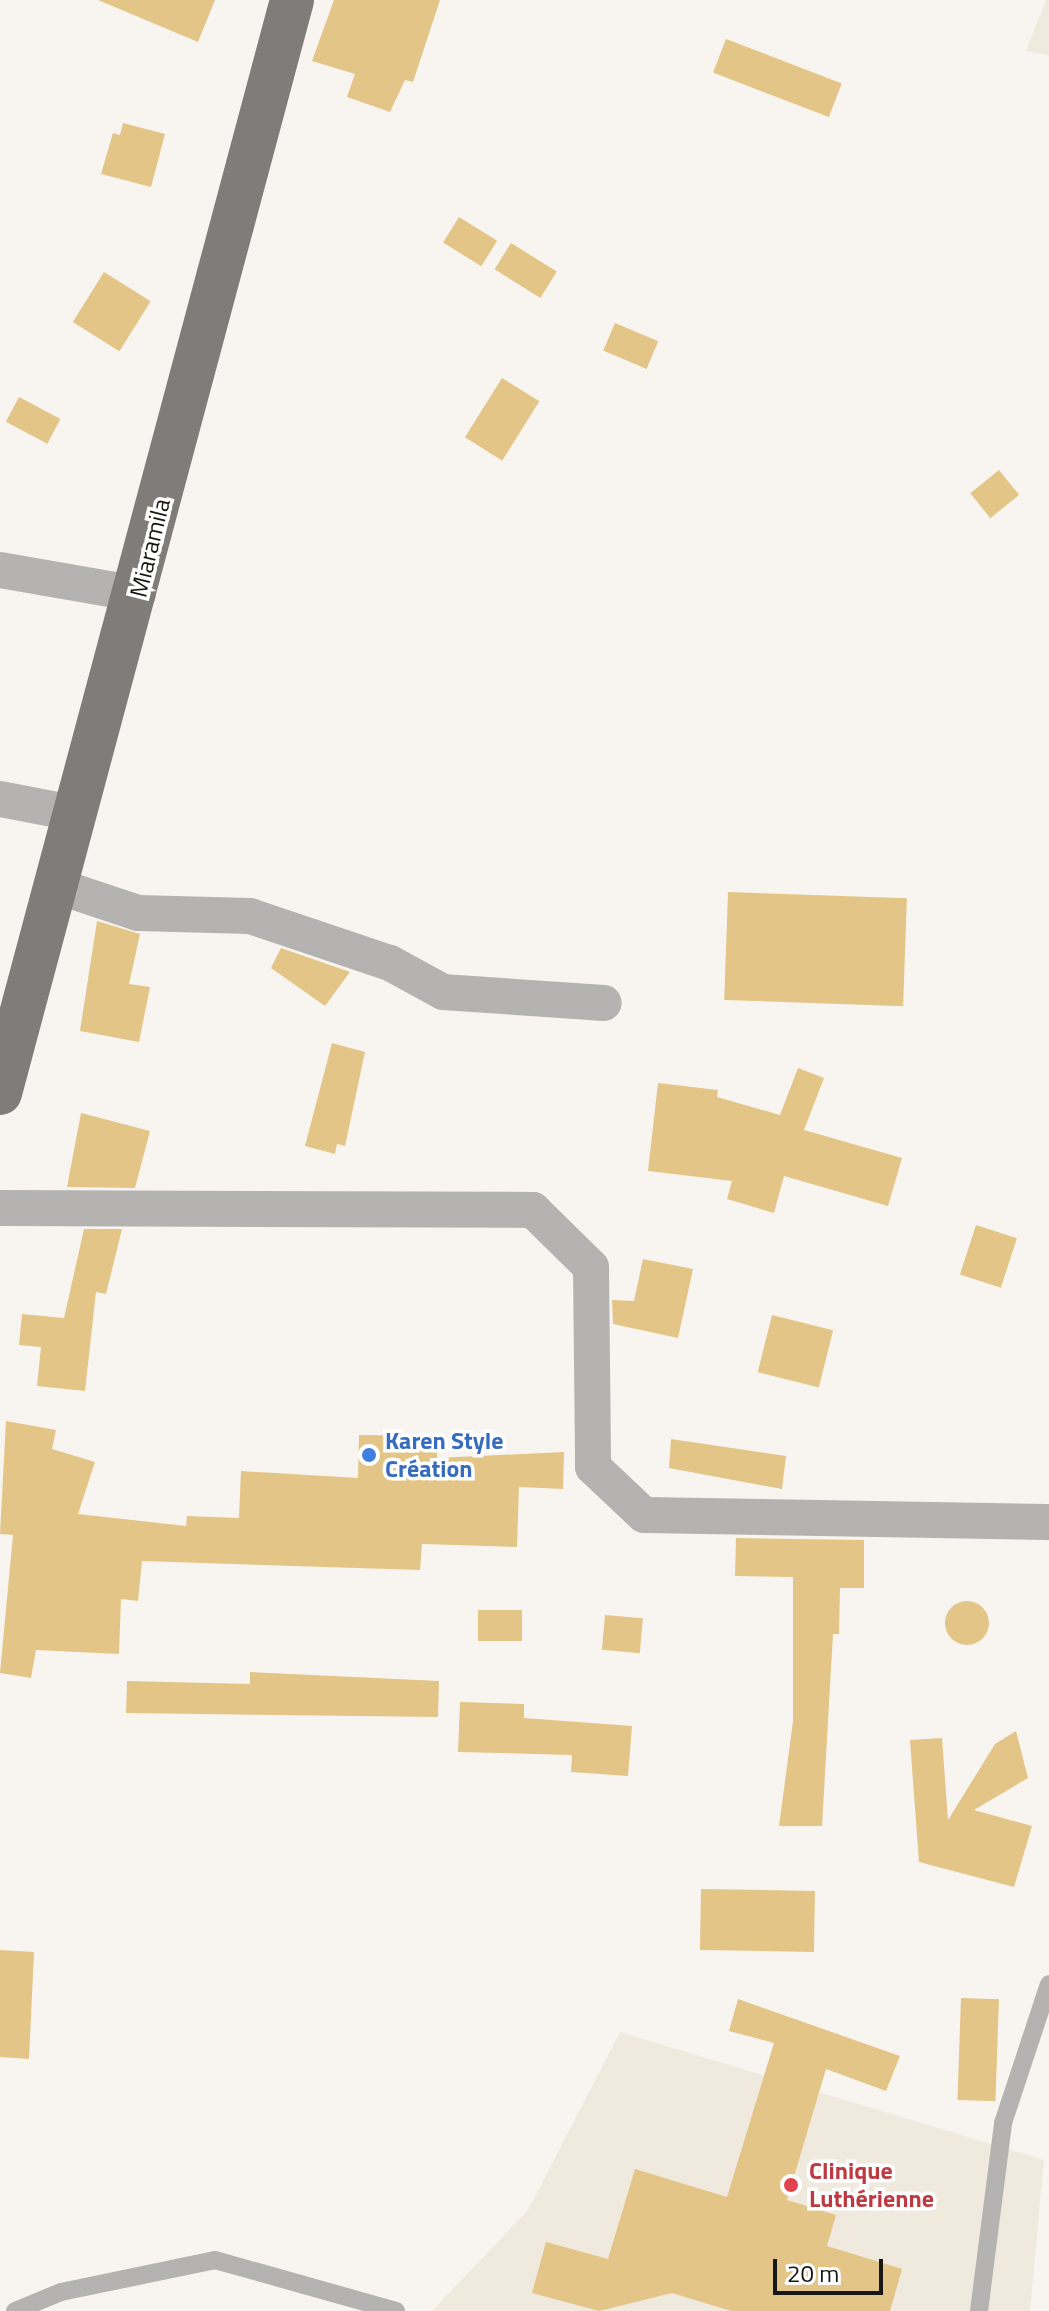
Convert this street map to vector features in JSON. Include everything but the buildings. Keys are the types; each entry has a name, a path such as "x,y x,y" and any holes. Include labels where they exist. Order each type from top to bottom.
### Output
{"main road":[{"name":"Miaramila","path":"0,1093 138,594 292,0"}],"street":[{"path":"0,570 138,594"},
{"path":"0,799 78,814"},
{"path":"57,886 138,913 250,916 390,963 443,992 604,1003"},
{"path":"0,1208 533,1210 591,1267 593,1467 644,1515 1049,1522"}],"lane":[{"path":"979,2311 1003,2123 1049,1984"},
{"path":"15,2311 61,2292 215,2260 396,2311"}],"shaded area":[{"path":"1046,0 1049,0 1049,55 1026,51"},
{"name":"Clinique Luthérienne","path":"620,2032 1044,2160 1030,2311 432,2311 528,2210"}],"place":[{"name":"Karen Style Création","path":"369,1455"},
{"name":"Clinique Luthérienne","path":"791,2185"}]}
